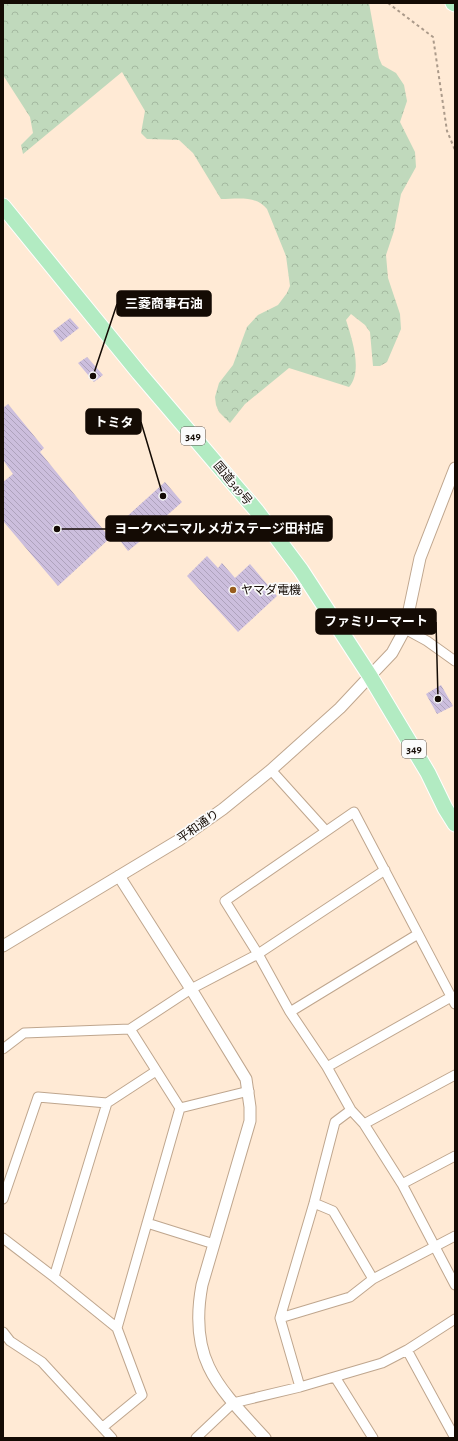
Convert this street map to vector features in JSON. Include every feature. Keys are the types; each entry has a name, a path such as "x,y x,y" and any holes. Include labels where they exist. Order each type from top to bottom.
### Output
{"highway":[{"name":"国道349号","path":"3,206 139,373 256,510 301,570 370,676 428,774 455,824"}],"street":[{"name":"平和通り","path":"3,946 179,840 223,809 271,770 340,708 392,653 405,629 420,558 455,468"},
{"path":"405,629 427,641 455,662"},
{"path":"271,770 326,831"},
{"path":"326,1067 453,1000 354,812 225,901 258,954 290,1012 326,1067 351,1110 364,1124 402,1184 455,1285"},
{"path":"3,1049 24,1033 130,1030 191,988 258,954 385,870"},
{"path":"119,876 191,988 246,1079 249,1091 250,1106 248,1126 202,1285 198,1304 197,1323 202,1354 222,1390 265,1438"},
{"path":"290,1012 418,934"},
{"path":"117,1328 180,1108 130,1030"},
{"path":"3,1199 38,1097 107,1103 156,1071"},
{"path":"364,1124 455,1074"},
{"path":"180,1108 249,1091"},
{"path":"54,1277 107,1103"},
{"path":"300,1387 280,1318 314,1203 335,1122 351,1110"},
{"path":"402,1184 455,1156"},
{"path":"314,1203 332,1211 373,1280"},
{"path":"147,1223 214,1244"},
{"path":"280,1318 350,1298 373,1280 455,1236"},
{"path":"3,1238 117,1328 142,1395 103,1427"},
{"path":"196,1438 233,1403 300,1387 382,1363 407,1350 455,1319"},
{"path":"3,1332 10,1342 42,1362 112,1438"},
{"path":"407,1350 455,1438"},
{"path":"335,1377 373,1438"}],"path":[{"path":"388,3 433,37 447,131 455,150"}],"green space":[{"path":"3,3 369,3 379,58 382,65 396,73 404,85 407,101 400,122 415,152 416,167 401,194 394,231 386,255 388,278 400,314 401,329 387,362 380,366 373,366 370,332 365,325 351,314 346,320 353,345 356,364 353,380 349,387 289,368 245,404 230,423 219,412 216,405 215,397 219,383 233,365 247,327 258,315 278,305 287,293 290,286 286,256 267,209 263,205 252,200 240,198 221,199 193,153 179,140 147,139 141,133 145,111 122,72 23,154 21,145 33,133 30,117 3,75"}],"building":[{"path":"70,318 79,328 61,342 53,331"},
{"path":"87,357 103,375 94,382 78,363"},
{"path":"8,404 44,448 40,452 110,538 58,586 3,521 3,482 13,474 3,460 3,408"},
{"path":"165,482 182,502 163,519 165,521 128,551 112,530"},
{"path":"207,556 218,568 222,563 235,578 250,564 277,596 238,632 187,576"},
{"path":"441,685 453,706 437,714 426,694"}],"place":[{"name":"三菱商事石油","path":"93,376"},
{"name":"トミタ","path":"163,496"},
{"name":"ヨークベニマル メガステージ田村店","path":"57,529"},
{"name":"ヤマダ電機","path":"233,590"},
{"name":"ファミリーマート","path":"438,699"}]}
